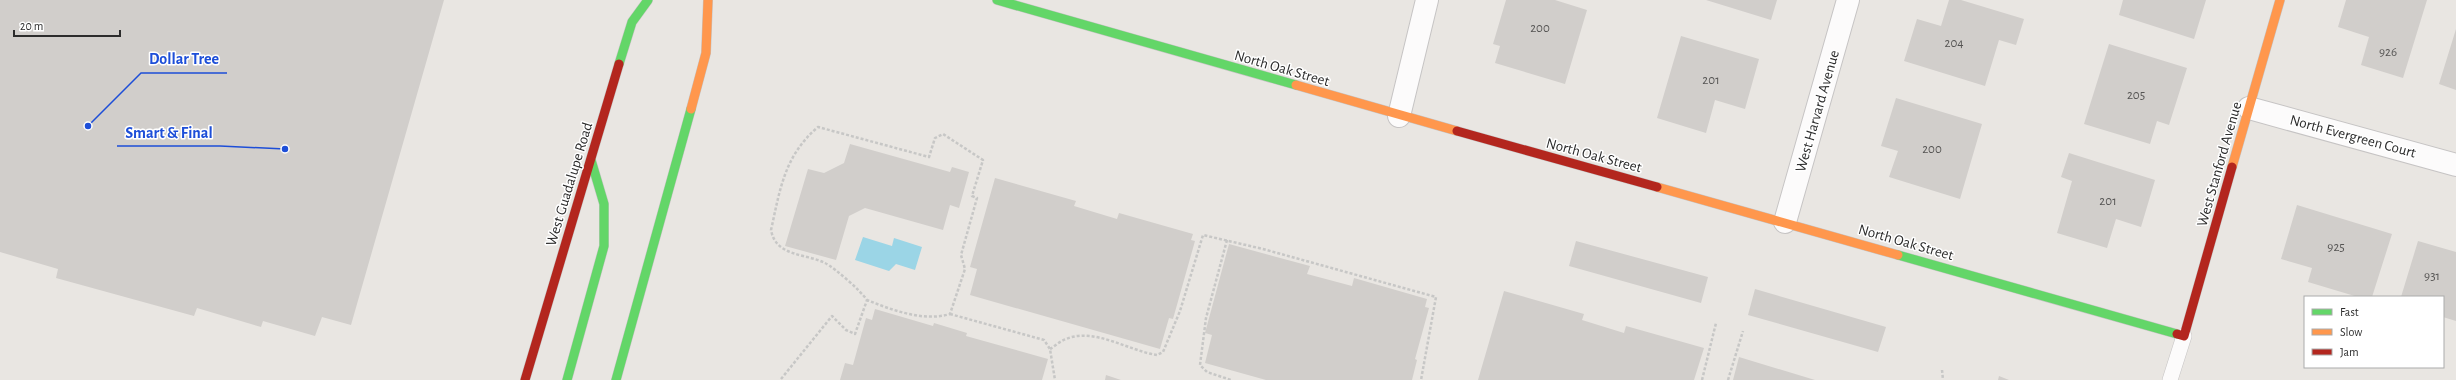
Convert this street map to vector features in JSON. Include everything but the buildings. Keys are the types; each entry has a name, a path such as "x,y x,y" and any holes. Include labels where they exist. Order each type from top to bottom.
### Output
{"street":[{"name":"West Guadalupe Road","path":"526,380 632,22 648,0"},
{"path":"616,380 706,53 708,0"},
{"name":"North Oak Street","path":"997,0 1399,116 1785,222 2184,336"},
{"path":"1399,116 1427,0"},
{"name":"West Harvard Avenue","path":"1785,222 1848,0"},
{"name":"West Stanford Avenue","path":"2184,336 2280,0"},
{"name":"North Evergreen Court","path":"2249,108 2456,165"},
{"path":"567,380 576,341 604,246 604,204 591,160"}],"lane":[{"path":"2170,380 2184,336"}],"path":[{"path":"950,314 965,270 961,255 977,198 972,196 983,160 943,134 935,138 929,157 827,127 818,127 808,135 783,176 771,230 772,238 777,246 786,251 825,263 860,290 867,300 912,314 940,317 950,314 1044,340 1050,349 1055,380"},
{"path":"1050,349 1066,339 1079,336 1101,338 1144,354 1157,356 1163,352 1168,342 1203,235 1227,240 1436,297 1421,380"},
{"path":"1227,240 1206,318 1200,365 1207,372 1231,380"},
{"path":"782,379 832,316 846,330 855,334 867,300"},
{"path":"1702,380 1716,323"},
{"path":"1728,380 1743,331"},
{"path":"1942,370 1943,380"}],"water":[{"path":"863,237 892,246 894,238 922,247 915,270 896,264 889,271 855,260"}],"traffic: fast":[{"path":"619,64 632,22 648,0"},
{"path":"997,0 1296,85"},
{"path":"616,380 691,109"},
{"path":"567,380 604,246 604,204 591,160"},
{"path":"1898,255 2177,334"}],"traffic: slow":[{"path":"691,109 706,53 708,0"},
{"path":"2232,167 2280,0"},
{"path":"1296,85 1457,131"},
{"path":"1657,187 1898,255"}],"traffic: jam":[{"path":"525,380 619,64"},
{"path":"1457,131 1657,187"},
{"path":"2177,334 2184,336 2232,167"}],"place":[{"name":"Dollar Tree","path":"88,126"},
{"name":"Smart & Final","path":"285,149"}]}
